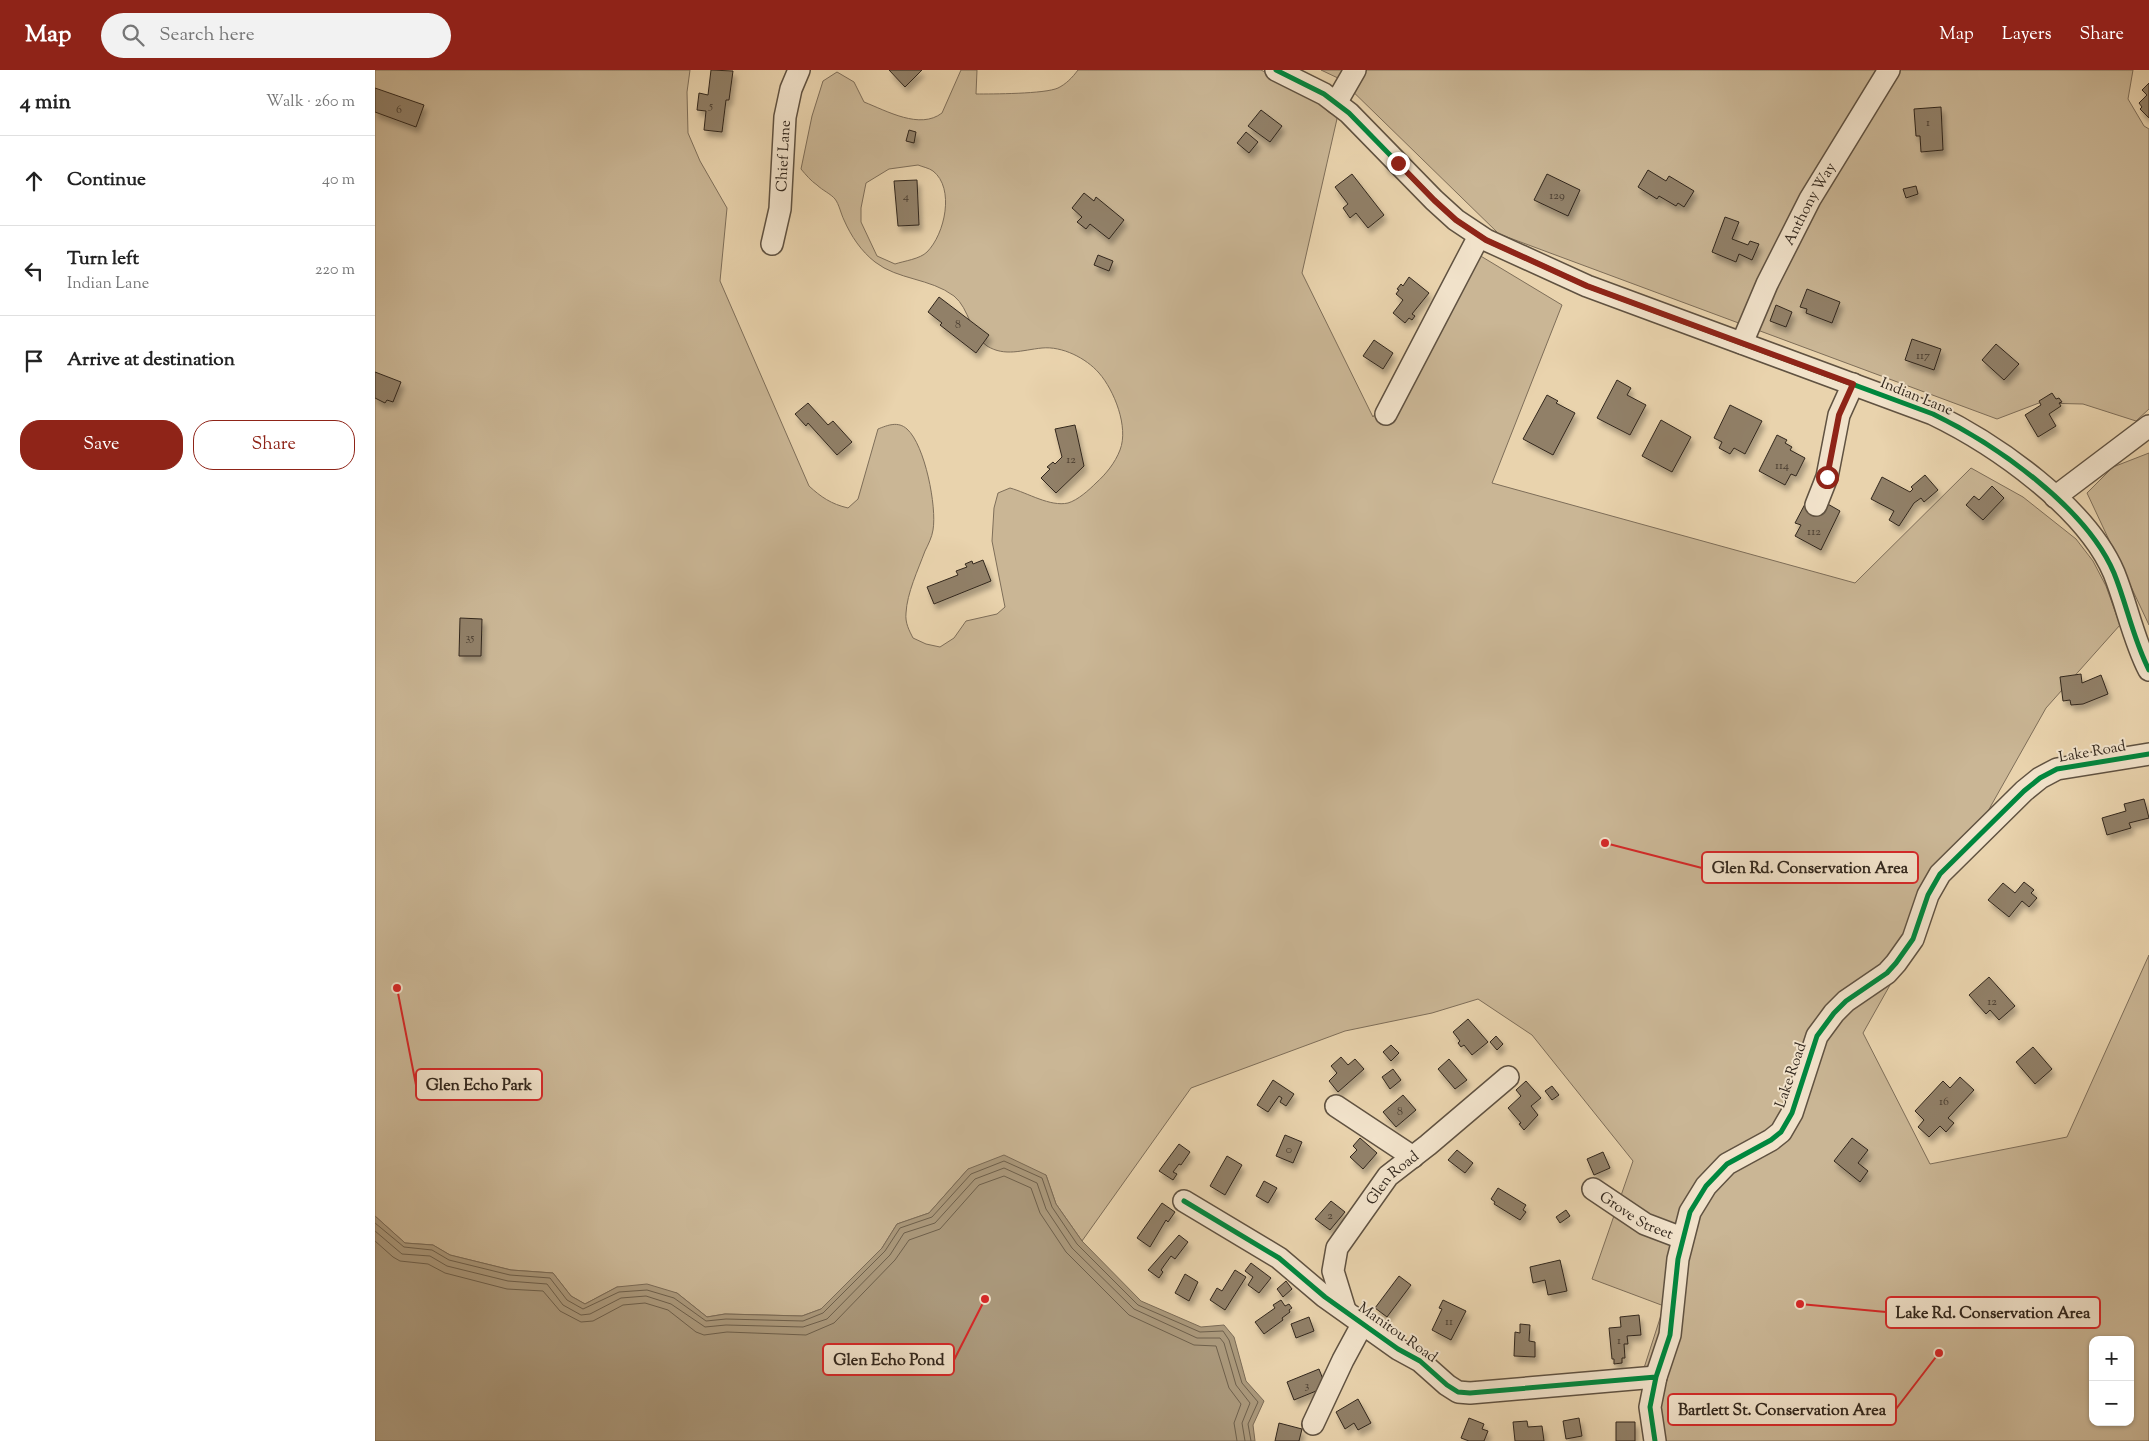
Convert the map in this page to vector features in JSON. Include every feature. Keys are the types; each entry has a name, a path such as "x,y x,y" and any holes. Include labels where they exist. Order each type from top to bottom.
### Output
{"street":[{"name":"Chief Lane","path":"772,244 780,209 785,117 791,89 799,70"},
{"name":"Indian Lane","path":"1277,70 1310,86 1349,113 1434,200 1479,236 1587,286 1933,414 1960,427 2000,453 2055,497 2087,529 2106,557 2120,589 2139,647 2149,670"},
{"path":"1336,103 1355,70"},
{"name":"Anthony Way","path":"1742,343 1767,284 1810,199 1889,70"},
{"path":"1386,414 1479,236"},
{"path":"1816,505 1827,477 1839,415 1853,384"},
{"path":"2055,497 2149,426"},
{"name":"Lake Road","path":"1655,1441 1650,1407 1655,1377 1670,1336 1674,1280 1682,1238 1691,1212 1706,1186 1727,1164 1771,1140 1781,1132 1791,1112 1817,1036 1834,1013 1846,1001 1887,973 1896,963 1913,939 1928,894 1940,874 2024,791 2040,778 2057,769 2077,764 2149,754"},
{"name":"Glen Road","path":"1345,1310 1333,1270 1337,1248 1388,1176 1507,1077"},
{"path":"1336,1106 1413,1157"},
{"name":"Grove Street","path":"1593,1189 1645,1224 1682,1238"},
{"name":"Manitou Road","path":"1184,1201 1279,1258 1325,1297 1398,1349 1420,1361 1458,1392 1470,1393 1655,1377"},
{"path":"1313,1424 1343,1360 1363,1323"}],"shaded area":[{"path":"375,70 690,70 687,92 688,133 700,161 727,208 720,281 809,486 827,500 848,508 858,499 878,429 893,424 900,425 907,429 919,448 928,477 934,520 931,538 911,590 906,617 913,638 926,644 940,647 954,638 966,621 997,614 1005,607 992,541 994,508 998,493 1010,488 1054,503 1061,504 1076,500 1100,480 1110,468 1120,450 1123,431 1119,409 1110,389 1105,380 1087,362 1073,354 1058,349 1042,348 1007,352 987,346 977,335 964,308 954,296 935,286 884,268 870,258 857,243 835,199 813,182 801,169 812,116 823,81 837,72 854,82 864,102 903,117 924,120 942,113 961,70 977,70 976,94 1051,90 1064,85 1078,70 1261,70 1339,110 1302,273 1373,417 1474,252 1562,305 1492,483 1855,583 1971,468 2023,497 2076,539 2093,561 2106,586 2120,625 2046,708 1863,1033 1930,1164 2067,1137 2149,955 2149,1441 1644,1441 1644,1368 1664,1306 1592,1279 1633,1161 1532,1035 1478,999 1432,1013 1345,1031 1191,1088 1082,1241 1056,1204 1046,1175 968,1169 929,1213 897,1224 882,1248 821,1309 802,1316 725,1314 707,1317 677,1293 617,1287 585,1304 571,1296 553,1273 511,1270 450,1255 433,1245 405,1243 375,1216","holes":["918,165 931,170 940,179 946,199 943,223 933,244 924,254 895,264 877,256 861,222 861,208 866,183 889,169"]},
{"path":"1321,70 2133,70 2128,99 2144,126 2149,129 2149,409 2136,421 2083,404 2039,403 1997,419 1499,234 1340,79"},
{"path":"2149,453 2149,625 2087,493 2113,467"}],"water":[{"path":"1004,1155 1046,1175 1056,1204 1082,1241 1141,1301 1201,1327 1224,1325 1234,1337 1246,1381 1264,1401 1253,1425 1255,1441 375,1441 375,1216 405,1243 433,1245 450,1255 511,1270 553,1273 571,1296 585,1304 617,1287 647,1284 677,1293 707,1317 725,1314 802,1316 821,1309 882,1248 897,1224 929,1213 968,1169"}],"building":[{"path":"711,70 733,71 729,100 726,100 722,132 704,130 706,111 697,110 699,93 708,95"},
{"path":"889,70 922,70 905,87"},
{"path":"2149,83 2149,118 2140,109 2142,107 2139,103 2147,95 2142,90"},
{"path":"375,88 424,105 416,127 375,112"},
{"path":"1941,107 1943,150 1921,152 1920,136 1916,136 1914,109"},
{"path":"1261,110 1282,126 1270,142 1248,126"},
{"path":"909,130 916,132 914,143 906,141"},
{"path":"1246,132 1258,142 1249,153 1237,143"},
{"path":"1648,170 1666,181 1669,176 1694,191 1684,207 1678,203 1676,206 1659,196 1657,199 1638,187"},
{"path":"1352,174 1384,215 1368,228 1356,213 1350,218 1343,208 1348,204 1335,187"},
{"path":"1547,174 1580,190 1568,216 1534,200"},
{"path":"917,180 919,225 898,226 894,181"},
{"path":"1916,186 1918,194 1906,198 1903,189"},
{"path":"1084,193 1094,201 1096,197 1124,220 1109,239 1090,224 1086,229 1077,222 1082,217 1072,208"},
{"path":"1725,217 1739,222 1732,239 1748,245 1750,241 1759,244 1752,260 1739,254 1736,262 1712,252"},
{"path":"1098,255 1113,261 1109,271 1094,265"},
{"path":"1409,277 1429,293 1412,314 1415,316 1412,320 1409,318 1405,323 1393,313 1403,300 1396,294 1399,290 1397,289 1401,284 1403,286"},
{"path":"1807,289 1840,302 1832,323 1806,313 1807,309 1800,307"},
{"path":"939,297 989,335 976,353 940,325 942,323 928,312"},
{"path":"1776,305 1792,312 1786,327 1770,321"},
{"path":"1912,339 1941,349 1934,370 1905,360"},
{"path":"1374,340 1393,353 1383,369 1363,356"},
{"path":"1996,344 2019,364 2004,380 1982,360"},
{"path":"375,372 401,382 393,402 387,400 385,403 375,398"},
{"path":"1617,380 1631,388 1627,395 1646,405 1630,435 1597,418"},
{"path":"2052,393 2056,399 2059,398 2062,402 2059,403 2061,406 2049,414 2056,426 2038,437 2025,415 2041,405 2039,401"},
{"path":"1547,395 1558,401 1556,403 1575,413 1553,455 1523,439"},
{"path":"808,403 828,425 833,421 852,442 837,455 808,423 806,426 795,414"},
{"path":"1730,405 1762,421 1745,454 1734,448 1730,454 1719,448 1722,442 1714,438"},
{"path":"1661,420 1691,437 1672,472 1642,456"},
{"path":"1075,425 1084,466 1056,493 1041,478 1050,469 1047,467 1053,462 1055,464 1062,457 1055,429"},
{"path":"1777,435 1787,440 1785,443 1792,447 1790,450 1805,458 1796,476 1791,474 1785,485 1759,471"},
{"path":"1925,475 1938,490 1924,502 1921,498 1914,503 1899,526 1889,520 1894,511 1871,499 1882,477 1910,492 1913,489 1911,487"},
{"path":"1992,486 2004,498 1983,520 1966,505 1974,496 1979,500"},
{"path":"1826,503 1840,511 1821,550 1795,536 1801,525 1795,523 1805,504 1821,513"},
{"path":"983,560 991,581 934,604 927,587 958,575 956,571 967,567 965,564 972,561 973,564"},
{"path":"460,618 482,619 481,656 459,656"},
{"path":"2081,674 2082,683 2101,675 2108,694 2083,704 2071,705 2070,700 2063,701 2060,677"},
{"path":"2144,799 2149,818 2129,823 2131,828 2107,835 2102,818 2126,811 2124,804"},
{"path":"2024,882 2034,890 2031,893 2037,898 2029,907 2022,901 2009,917 1988,900 2003,883 2015,893"},
{"path":"1989,977 2015,1006 1999,1020 1990,1010 1986,1014 1969,995"},
{"path":"1468,1019 1488,1042 1472,1055 1464,1045 1461,1047 1458,1043 1460,1041 1453,1032"},
{"path":"1496,1036 1503,1044 1497,1050 1490,1042"},
{"path":"1391,1045 1399,1053 1391,1061 1383,1052"},
{"path":"2033,1047 2052,1069 2035,1084 2016,1062"},
{"path":"1341,1057 1348,1065 1355,1059 1364,1069 1338,1092 1329,1081 1337,1073 1331,1066"},
{"path":"1449,1059 1467,1080 1455,1089 1438,1069"},
{"path":"1393,1069 1401,1080 1390,1089 1382,1077"},
{"path":"1960,1077 1974,1090 1948,1118 1954,1123 1946,1132 1940,1126 1929,1137 1918,1127 1924,1120 1915,1111 1943,1081 1950,1088"},
{"path":"1273,1080 1294,1094 1286,1106 1280,1102 1282,1098 1279,1096 1268,1112 1257,1105"},
{"path":"1526,1081 1541,1098 1531,1106 1538,1115 1524,1130 1519,1124 1521,1123 1508,1108 1521,1096 1516,1090"},
{"path":"1552,1086 1559,1095 1552,1100 1545,1091"},
{"path":"1403,1095 1416,1110 1396,1127 1383,1112"},
{"path":"1285,1135 1302,1142 1293,1163 1276,1156"},
{"path":"1360,1138 1377,1153 1363,1169 1350,1157 1357,1150 1353,1146"},
{"path":"1852,1138 1868,1150 1858,1163 1868,1171 1860,1182 1834,1161"},
{"path":"1179,1144 1190,1152 1181,1165 1179,1164 1173,1172 1177,1174 1173,1180 1159,1171"},
{"path":"1457,1150 1473,1163 1465,1173 1448,1160"},
{"path":"1603,1152 1610,1168 1594,1175 1587,1159"},
{"path":"1227,1156 1242,1165 1225,1195 1210,1186"},
{"path":"1264,1181 1277,1188 1268,1203 1256,1196"},
{"path":"1498,1188 1526,1205 1523,1210 1526,1212 1520,1220 1494,1204 1495,1202 1491,1199"},
{"path":"1331,1201 1345,1212 1330,1230 1315,1219"},
{"path":"1162,1203 1175,1212 1168,1222 1166,1220 1150,1247 1137,1238"},
{"path":"1566,1210 1570,1216 1560,1223 1556,1217"},
{"path":"1179,1235 1188,1242 1175,1259 1171,1256 1161,1270 1163,1272 1159,1278 1148,1270"},
{"path":"1560,1260 1567,1291 1548,1295 1545,1280 1533,1283 1530,1267"},
{"path":"1251,1263 1271,1278 1259,1293 1248,1285 1253,1277 1245,1271"},
{"path":"1235,1270 1246,1277 1225,1310 1210,1300 1217,1288 1222,1291"},
{"path":"1185,1274 1198,1282 1189,1301 1175,1293"},
{"path":"1399,1276 1411,1285 1387,1317 1375,1308"},
{"path":"1286,1281 1292,1289 1283,1297 1277,1289"},
{"path":"1281,1300 1285,1306 1289,1304 1292,1308 1289,1310 1290,1312 1282,1318 1283,1320 1264,1334 1255,1322 1275,1308 1273,1305"},
{"path":"1443,1300 1466,1311 1451,1340 1432,1330 1442,1309 1439,1308"},
{"path":"1639,1315 1641,1335 1627,1336 1628,1344 1624,1344 1625,1358 1622,1358 1622,1363 1614,1364 1609,1328 1621,1327 1620,1317"},
{"path":"1309,1317 1314,1331 1296,1338 1291,1324"},
{"path":"1520,1324 1530,1325 1529,1341 1535,1342 1535,1357 1514,1356 1515,1332 1520,1333"},
{"path":"1319,1369 1326,1387 1294,1400 1287,1382"},
{"path":"1358,1399 1371,1423 1358,1430 1354,1423 1345,1429 1336,1412"},
{"path":"1469,1418 1484,1424 1482,1429 1488,1431 1484,1441 1469,1441 1461,1438"},
{"path":"1579,1418 1582,1436 1566,1439 1563,1421"},
{"path":"1527,1421 1528,1427 1542,1426 1544,1441 1515,1441 1513,1422"},
{"path":"1616,1422 1635,1422 1635,1441 1616,1441"},
{"path":"1279,1423 1302,1429 1299,1441 1275,1441"}],"cycle path":[{"path":"1276,70 1324,94 1349,113 1434,200 1456,220 1486,240 1587,286 1933,414 1983,442 2010,460 2061,502 2083,525 2101,548 2114,573 2143,658 2149,670"},
{"path":"1655,1441 1650,1407 1656,1377 1670,1335 1678,1259 1690,1212 1706,1186 1727,1164 1771,1140 1781,1132 1792,1113 1817,1036 1834,1013 1846,1001 1887,973 1896,963 1913,939 1928,895 1940,874 2024,791 2040,778 2057,769 2149,754"},
{"path":"1184,1201 1279,1258 1325,1297 1398,1349 1420,1361 1447,1385 1458,1392 1470,1393 1656,1377"}],"place":[{"name":"Glen Rd. Conservation Area","path":"1605,843"},
{"name":"Glen Echo Park","path":"397,988"},
{"name":"Glen Echo Pond","path":"985,1299"},
{"name":"Lake Rd. Conservation Area","path":"1800,1304"},
{"name":"Bartlett St. Conservation Area","path":"1939,1353"}],"route":[{"path":"1398,163 1456,220 1486,240 1587,286 1853,384 1839,415 1827,477"}]}
